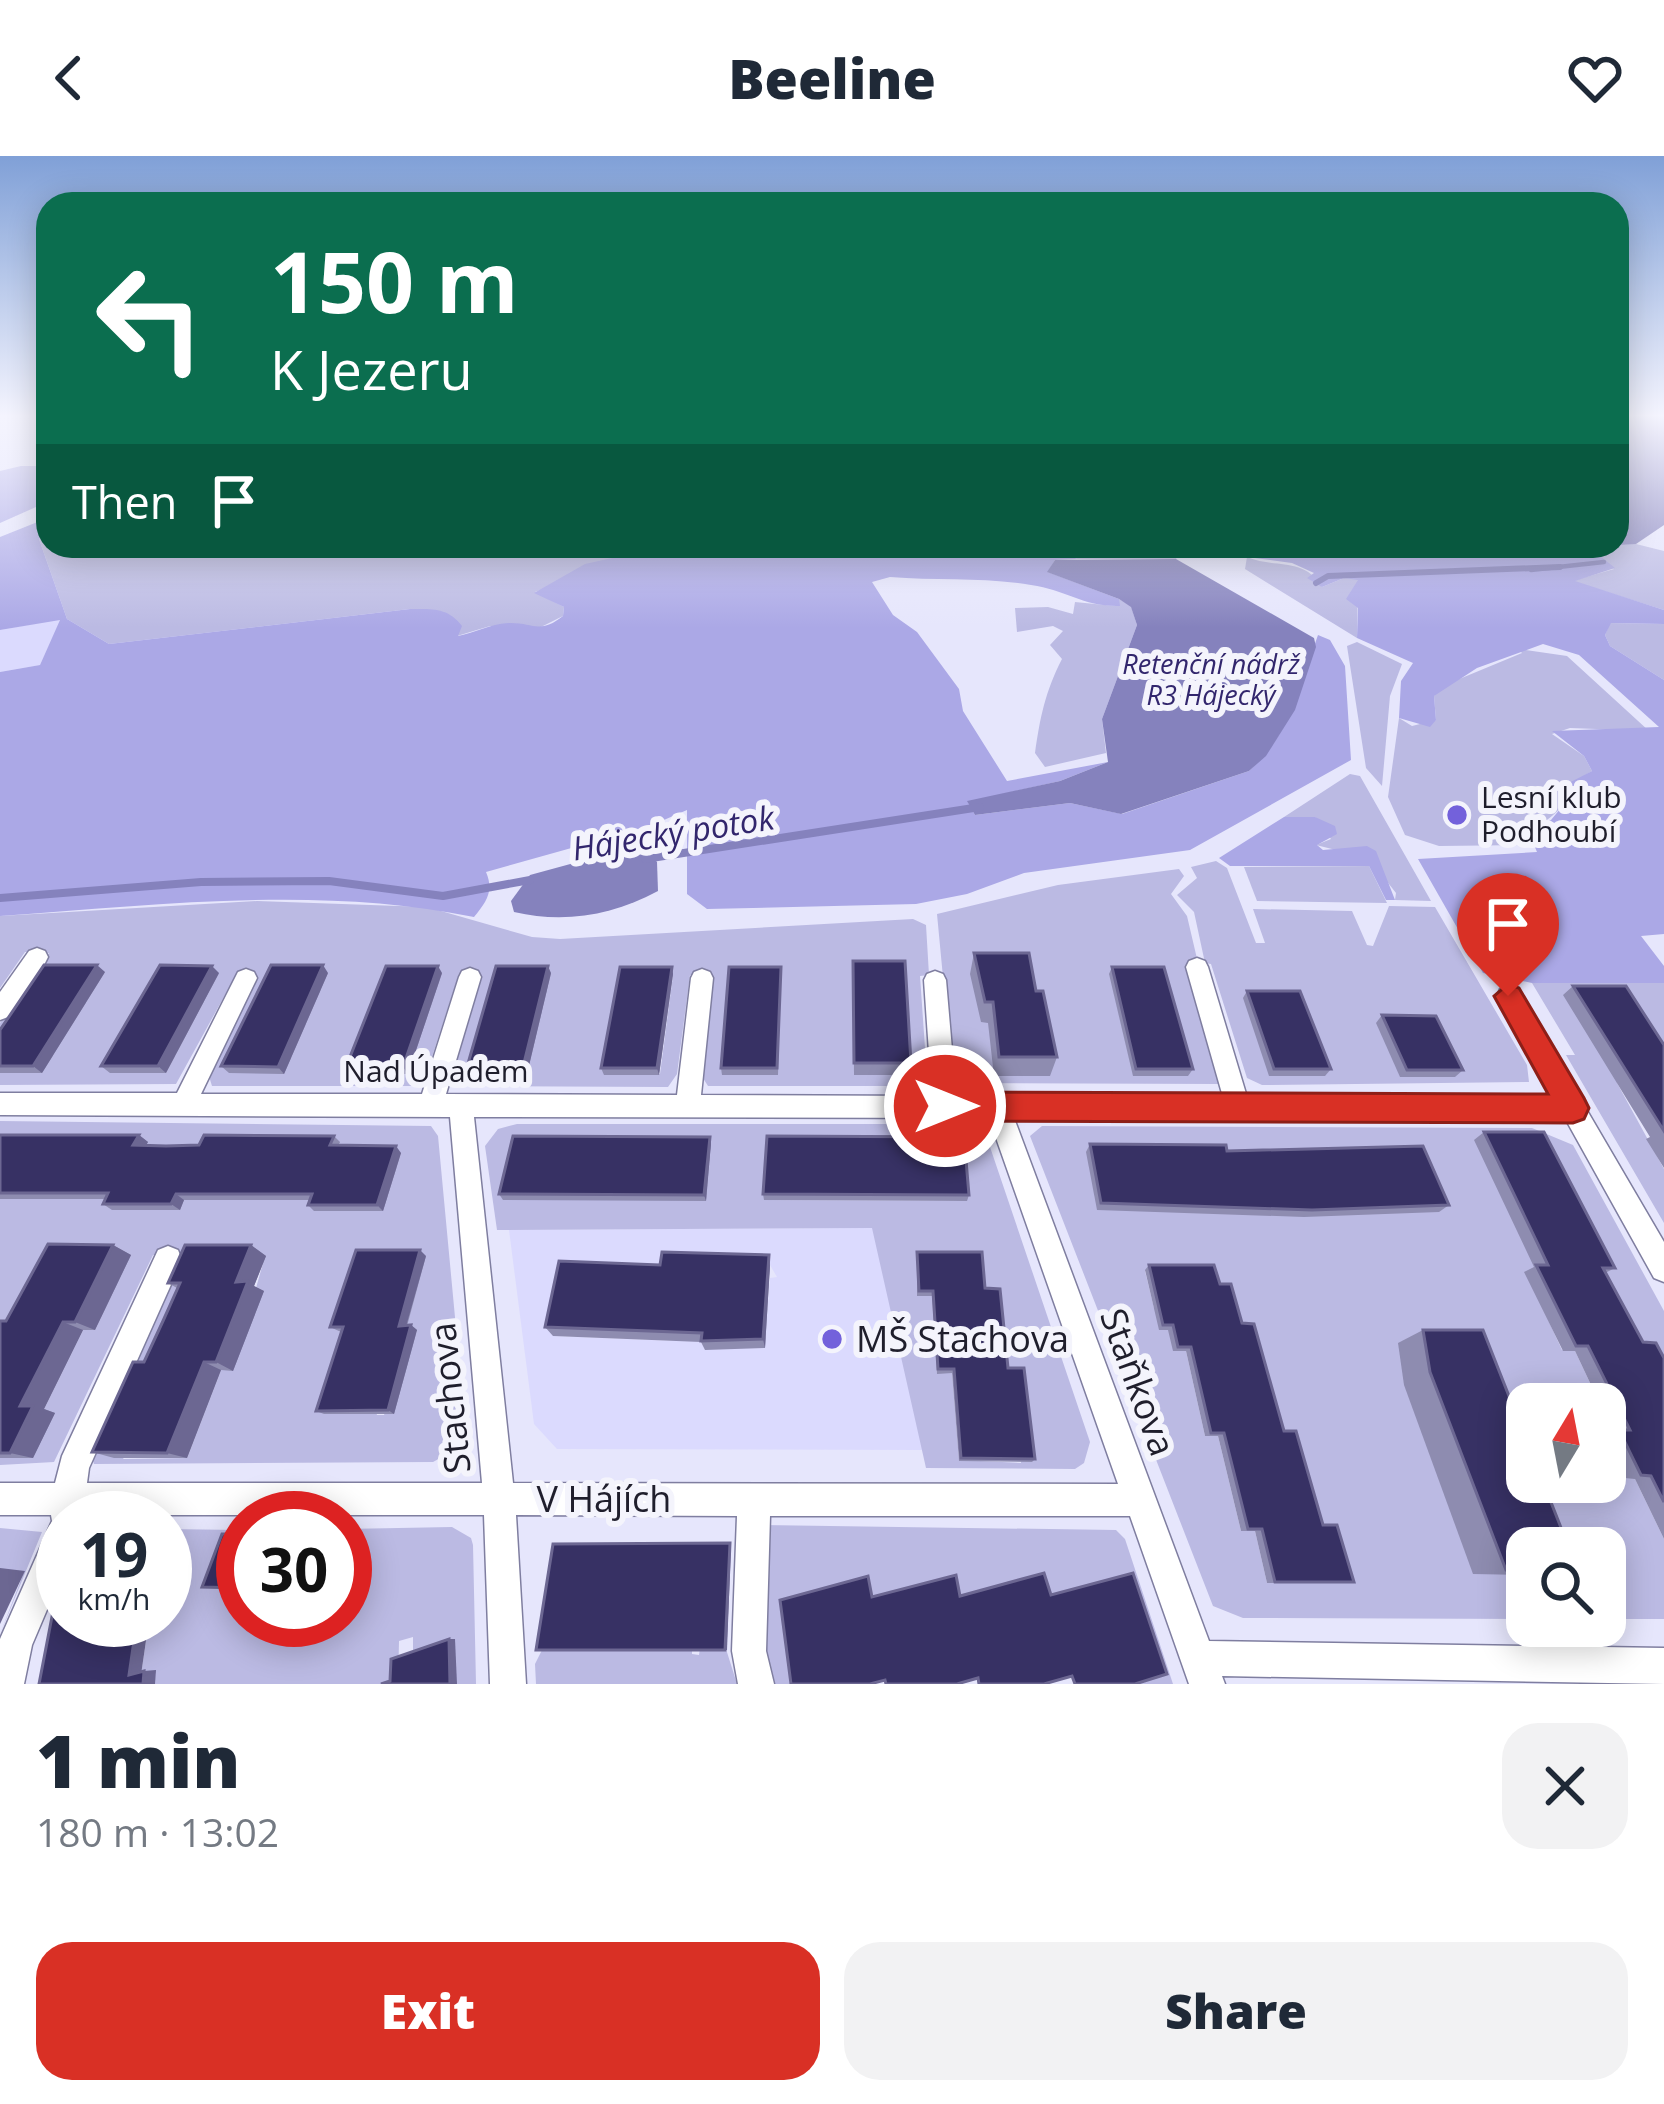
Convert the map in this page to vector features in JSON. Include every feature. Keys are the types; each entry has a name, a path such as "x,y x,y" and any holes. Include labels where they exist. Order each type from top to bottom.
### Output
{"street":[{"path":"0,1010 37,957"},
{"path":"1197,968 1238,1107"},
{"path":"430,1105 470,977"},
{"path":"184,1104 246,978"},
{"path":"688,1106 702,978"},
{"path":"935,980 945,1106"},
{"path":"1508,996 1664,1268"},
{"name":"Nad Úpadem","path":"0,1104 1573,1108"},
{"name":"Stachova","path":"461,1105 500,1499 508,1684"},
{"name":"Staňkova","path":"998,1107 1203,1671"},
{"path":"70,1491 73,1467 168,1260"},
{"name":"V Hájích","path":"0,1499 36,1509"},
{"name":"V Hájích","path":"192,1512 500,1499 1139,1500"},
{"path":"754,1499 749,1652 756,1684"},
{"path":"6,1684 36,1592"},
{"path":"1203,1671 1664,1666"}],"shaded area":[{"path":"0,485 36,485 36,507 0,523"},
{"path":"36,523 36,558 46,558 67,619 109,644 410,609 451,615 462,626 458,636 501,624 542,626 563,616 564,607 534,593 585,564 612,558 1075,558 1055,560 1048,572 1119,599 1120,606 1014,583 890,577 872,582 893,615 917,632 959,689 963,711 1007,781 1108,762 1060,781 968,802 975,815 1070,803 1122,814 1249,771 1285,724 1318,635 1330,640 1345,666 1351,760 1190,850 1024,873 967,894 916,904 707,909 687,894 687,810 650,826 486,872 488,896 474,917 416,907 297,900 0,916 0,672 40,665 60,620 0,630 0,537"},
{"path":"1629,544 1664,551 1664,610 1572,581 1614,569 1602,558 1629,558"},
{"path":"46,558 633,558 535,592 564,607 563,616 533,631 490,626 457,636 410,609 109,644 67,619"},
{"path":"1075,558 1176,558 1176,559"},
{"path":"1251,558 1298,567 1322,587 1344,578 1358,579 1357,638 1245,569"},
{"path":"1254,558 1603,558 1615,568 1575,581 1664,610 1664,624 1611,623 1605,635 1610,646 1664,680 1664,934 1641,936 1664,966 1664,983 1532,983 1483,973 1418,859 1537,852 1528,831 1551,820 1570,797 1565,785 1592,771 1584,756 1552,731 1659,727 1579,655 1543,644 1477,668 1434,696 1436,720 1430,727 1399,718 1401,681 1413,663 1357,638 1358,608 1346,599 1358,580 1344,578 1322,587 1307,578 1314,573 1292,563"},
{"path":"1119,599 1131,606 1137,625 1102,719 1106,753 1045,767 1035,753 1044,705 1062,659 1050,645 1063,631 1053,626 1017,632 1015,608 1048,607 1073,614 1075,602 1115,606"},
{"path":"61,619 40,665 0,672 0,630"},
{"path":"1610,623 1664,624 1664,680 1610,646 1605,635"},
{"path":"1357,642 1402,664 1390,696 1382,786 1366,768 1347,646"},
{"path":"1518,649 1567,656 1649,731 1570,728 1552,734 1584,756 1592,771 1574,782 1557,811 1529,831 1532,845 1439,846 1405,835 1388,797 1399,718 1412,726 1436,720 1434,696 1440,687 1522,653"},
{"path":"1350,774 1360,776 1431,901 1395,900 1396,893 1360,847 1344,852 1316,845 1331,839 1315,817 1284,817"},
{"path":"1284,817 1315,817 1335,826 1337,834 1317,845 1323,850 1367,846 1376,851 1395,900 1386,900 1369,866 1230,866 1219,858"},
{"path":"1216,861 1227,868 1256,943 1265,943 1253,909 1352,911 1367,945 1373,946 1389,906 1435,907 1527,1065 1529,1082 1262,1085 1247,1078 1211,964 1205,963 1194,912 1177,895 1197,878 1191,867"},
{"path":"1369,866 1387,903 1257,901 1244,867"},
{"path":"1179,869 1184,876 1171,894 1187,916 1198,963 1185,965 1219,1084 953,1083 937,914 1058,885"},
{"path":"257,901 427,907 532,937 560,939 913,919 926,925 929,975 920,976 927,1077 917,1086 708,1086 701,1075 709,975 690,975 677,1074 668,1087 453,1086 449,1083 478,974 459,974 427,1072 416,1086 212,1086 208,1073 257,974 237,973 176,1084 0,1085 0,1073 43,1073 0,1052 0,1023 49,953 25,952 0,988 0,916","holes":["218,973 166,1073 111,1072","673,975 660,1074 604,1074"]},
{"path":"1532,983 1664,983 1664,1082 1617,1083 1664,1169 1664,1223 1566,1055 1575,1055"},
{"path":"0,1121 431,1126 438,1136 465,1424 453,1451 433,1462 94,1464 92,1458 179,1256 153,1255 54,1462 0,1465 0,1458 33,1458 42,1413 83,1330 95,1330 130,1255 0,1360 0,1199 32,1199 64,1143 0,1142","holes":["146,1142 142,1152 340,1143 336,1152 401,1153 382,1211 319,1200 50,1198","265,1256 233,1370 221,1370 187,1458 123,1459","338,1331 417,1331 384,1415 377,1415 350,1332"]},
{"path":"517,1124 957,1124 990,1147 1090,1442 1084,1463 1075,1469 926,1468 872,1228 497,1230 485,1146 498,1129","holes":["767,1151 966,1201 765,1200","998,1294 1021,1463 959,1460 952,1373 937,1373 932,1296 917,1295"]},
{"path":"1042,1126 1532,1128 1573,1145 1664,1311 1664,1392 1536,1272 1526,1272 1562,1350 1575,1351 1590,1383 1506,1383 1506,1503 1626,1503 1626,1466 1664,1539 1664,1619 1626,1619 1626,1527 1506,1527 1506,1619 1243,1618 1213,1606 1030,1136","holes":["1145,1271 1214,1289 1230,1308 1154,1308","1170,1330 1277,1435 1315,1527 1267,1583 1255,1531 1241,1531 1218,1436 1205,1436 1186,1351"]},
{"name":"MŠ Stachova","path":"873,1228 925,1450 557,1449 534,1424 509,1230","holes":["770,1265 777,1277 770,1278 766,1329 673,1341 554,1336 665,1275"]},
{"path":"759,1525 1116,1530 1125,1539 1173,1684 1128,1684 1047,1596 871,1598 782,1614 792,1684 768,1684 759,1625"},
{"path":"452,1527 471,1538 476,1684 456,1684 413,1654 413,1637 399,1641 398,1684 155,1684 141,1675 145,1647 192,1647 192,1529 216,1530 216,1647 372,1647 372,1528"},
{"path":"0,1528 36,1531 36,1547 0,1634 24,1572 0,1570"},
{"path":"543,1648 692,1649 692,1654 699,1655 700,1648 726,1649 737,1684 536,1684 535,1664"}],"water":[{"path":"1629,485 1664,485 1664,525 1629,544"},
{"name":"Retenční nádrž R3 Hájecký","path":"1176,559 1314,638 1316,647 1295,710 1266,756 1249,771 1121,814 1070,803 975,815 967,801 1060,781 1108,762 1102,719 1137,625 1131,607 1119,599 1047,572 1055,560"},
{"path":"618,851 647,851 657,862 658,891 588,915 514,912 511,901 530,875"}],"building":[{"path":"974,953 1029,953 1036,991 1043,991 1057,1057 999,1057 993,1002 985,1002"},
{"path":"853,961 905,961 911,1063 854,1063"},
{"path":"44,965 97,965 33,1066 0,1066 0,1030"},
{"path":"160,965 212,966 158,1066 101,1066"},
{"path":"271,965 323,965 278,1067 221,1066"},
{"path":"386,966 438,966 403,1067 346,1067"},
{"path":"496,966 548,966 523,1067 467,1067"},
{"path":"620,967 672,967 657,1068 601,1068"},
{"path":"729,967 781,967 777,1068 721,1068"},
{"path":"1112,967 1164,967 1193,1069 1136,1069"},
{"path":"1573,986 1626,986 1664,1045 1664,1131"},
{"path":"1247,991 1300,991 1331,1069 1274,1069"},
{"path":"1382,1015 1436,1016 1463,1070 1407,1070"},
{"path":"1484,1132 1544,1132 1615,1268 1603,1268 1643,1342 1656,1343 1664,1358 1664,1502 1651,1476 1641,1475 1626,1444 1626,1430 1630,1430 1626,1383 1606,1383 1588,1346 1576,1346 1536,1265 1548,1265"},
{"path":"0,1135 139,1135 133,1145 166,1146 199,1145 204,1135 334,1136 330,1145 396,1146 377,1205 308,1205 312,1194 176,1194 171,1204 103,1204 108,1193 0,1193"},
{"path":"513,1136 710,1137 704,1195 499,1194"},
{"path":"767,1136 964,1137 969,1195 763,1194"},
{"path":"1090,1144 1226,1145 1227,1151 1423,1146 1449,1205 1312,1210 1101,1203"},
{"path":"48,1244 113,1245 75,1322 63,1322 20,1406 33,1406 10,1453 0,1453 0,1321 6,1321"},
{"path":"185,1245 251,1245 236,1282 248,1281 216,1362 204,1362 167,1453 92,1452 133,1362 144,1362 163,1321 180,1283 168,1283"},
{"path":"356,1250 420,1250 399,1326 411,1325 388,1410 316,1411 343,1327 330,1327"},
{"path":"662,1252 769,1255 763,1339 701,1341 702,1333 545,1327 559,1261 660,1265"},
{"path":"917,1252 982,1252 985,1288 1000,1289 1008,1368 1024,1368 1035,1459 961,1458 954,1369 938,1369 933,1291 919,1291"},
{"path":"1149,1265 1214,1265 1220,1284 1231,1284 1242,1323 1254,1324 1284,1431 1296,1431 1323,1525 1337,1525 1354,1582 1275,1582 1262,1529 1248,1529 1224,1433 1211,1433 1191,1347 1178,1347 1173,1325 1163,1325"},
{"path":"1423,1330 1483,1330 1506,1389 1506,1503 1551,1503 1561,1527 1506,1527 1506,1570 1430,1372"},
{"path":"730,1543 725,1650 536,1650 553,1544"},
{"path":"216,1550 216,1587 202,1587"},
{"path":"1044,1573 1051,1595 1133,1573 1167,1674 1135,1684 1075,1684 1072,1676 1044,1684 979,1684 978,1678 957,1684 886,1684 885,1680 791,1684 780,1600 868,1576 872,1597 956,1575 960,1596"},
{"path":"449,1639 450,1684 381,1684 390,1681 391,1659"},
{"path":"46,1647 133,1647 129,1675 144,1671 143,1684 39,1684"}],"waterway":[{"name":"Hájecký potok","path":"1557,567 1604,562"},
{"name":"Hájecký potok","path":"1316,583 1328,576 1557,567"},
{"name":"Hájecký potok","path":"1531,570 1557,567"},
{"name":"Hájecký potok","path":"645,859 980,807"},
{"name":"Hájecký potok","path":"0,898 201,882 329,881 443,896 530,880"}],"place":[{"name":"Lesní klub Podhoubí","path":"1457,815"},
{"name":"MŠ Stachova","path":"832,1339"}],"route":[{"path":"945,1106 1573,1108 1508,996"}]}
